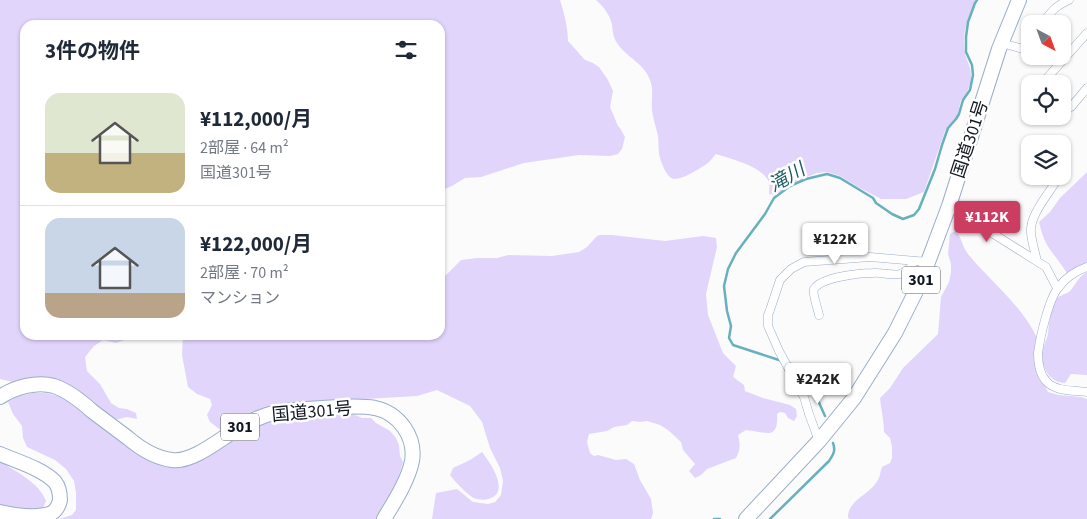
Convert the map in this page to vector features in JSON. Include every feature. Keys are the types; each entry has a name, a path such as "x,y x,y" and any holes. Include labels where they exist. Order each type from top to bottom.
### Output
{"highway":[{"name":"国道301号","path":"746,519 819,442 854,398 886,349 907,311 949,206 1002,43 1019,0"},
{"name":"国道301号","path":"0,397 17,388 53,386 73,396 142,449 158,457 173,461 206,450 244,425 262,416 277,412 348,406 375,408 386,412 404,425 412,443 413,451 409,472 384,519"},
{"path":"0,454 48,476 56,483 60,492 60,502 56,510 42,518 25,518 0,512"}],"street":[{"path":"1049,15 1057,5 1069,0"},
{"path":"1051,75 1087,33"},
{"path":"1002,43 1021,48"},
{"path":"1071,107 1087,88"},
{"path":"1037,261 1031,226 1039,207 1053,185"},
{"path":"949,206 1046,267 1057,288"},
{"path":"819,442 808,414 804,397 768,326 770,310 780,280 804,262 870,257 928,262"},
{"path":"819,315 813,291 818,284 838,276 854,274 875,272 899,275 911,268 914,261"},
{"path":"1087,267 1068,277 1057,288 1046,315 1038,353 1042,375 1046,381 1057,389 1087,392"}],"shaded area":[{"path":"0,0 560,0 567,26 568,41 585,60 599,67 608,80 613,91 610,107 625,137 622,149 618,154 610,156 579,155 524,163 481,177 465,178 445,189 445,20 20,20 20,340 103,340 94,346 85,357 87,371 100,384 111,403 119,408 136,413 137,419 127,417 115,420 66,384 17,383 0,379"},
{"path":"596,0 975,0 964,35 964,50 971,76 970,83 967,92 961,100 956,117 945,131 924,192 906,199 881,199 840,176 827,172 809,176 788,186 775,195 769,194 769,182 760,172 746,164 716,154 709,162 696,171 674,179 667,174 660,158 658,136 652,110 650,80 644,69 617,43 611,21 604,8"},
{"path":"1087,172 1087,265 1068,275 1047,245 1039,222"},
{"path":"955,231 968,254 1015,305 1032,328 1039,344 1041,379 1048,392 1087,399 1087,519 848,518 851,507 872,487 878,479 882,467 890,463 892,458 890,438 884,432 880,398 890,388 903,368 938,334 941,297 949,282 951,272 948,254 950,234"},
{"path":"612,235 665,241 703,236 716,238 717,247 706,294 708,315 723,353 736,366 733,377 744,385 745,391 790,405 796,409 797,416 794,421 788,418 785,413 780,412 777,414 776,428 769,433 746,430 738,435 740,446 736,458 707,469 695,478 689,471 695,464 683,450 681,442 660,425 647,421 632,421 627,425 589,434 587,442 590,453 594,456 598,455 616,460 626,459 634,464 640,480 651,499 653,513 651,519 432,519 436,493 457,489 473,502 488,504 495,502 501,495 503,481 500,468 490,448 482,422 470,406 437,390 417,396 314,402 222,431 210,422 207,415 212,405 210,399 197,394 188,387 182,355 183,340 445,340 445,275 461,260 497,258 508,255 552,256 579,252 587,247 597,236"},
{"path":"1087,272 1087,375 1071,374 1065,383 1059,382 1054,380 1046,371 1042,360 1051,312 1057,298 1069,292"},
{"path":"103,340 124,340 116,343"},
{"path":"33,393 46,393 62,397 149,460 168,467 177,468 187,465 252,426 281,417 346,411 362,418 371,418 390,431 399,445 400,456 403,462 392,492 376,519 59,519 72,515 76,510 74,481 66,469 55,460 27,447 23,438 22,426 13,414 8,402 16,397"},
{"path":"482,452 496,475 499,489 491,498 484,500 472,497 450,475 453,468"},
{"path":"0,461 38,488 46,501 42,510 37,513 0,507"}],"waterway":[{"name":"滝川","path":"782,361 733,345 729,338 731,326 724,286 728,269 736,253 765,214 774,198 790,186 806,179 827,174 840,178 873,198 876,203 892,214 903,219 914,215 919,209 935,169 948,128 959,114 963,100 970,90 973,75 972,65 966,52 966,37 968,22 977,0"},
{"name":"滝川","path":"787,363 804,369 825,416"},
{"name":"滝川","path":"770,519 829,461 834,451 833,443"},
{"name":"滝川","path":"714,519 720,519"}]}
